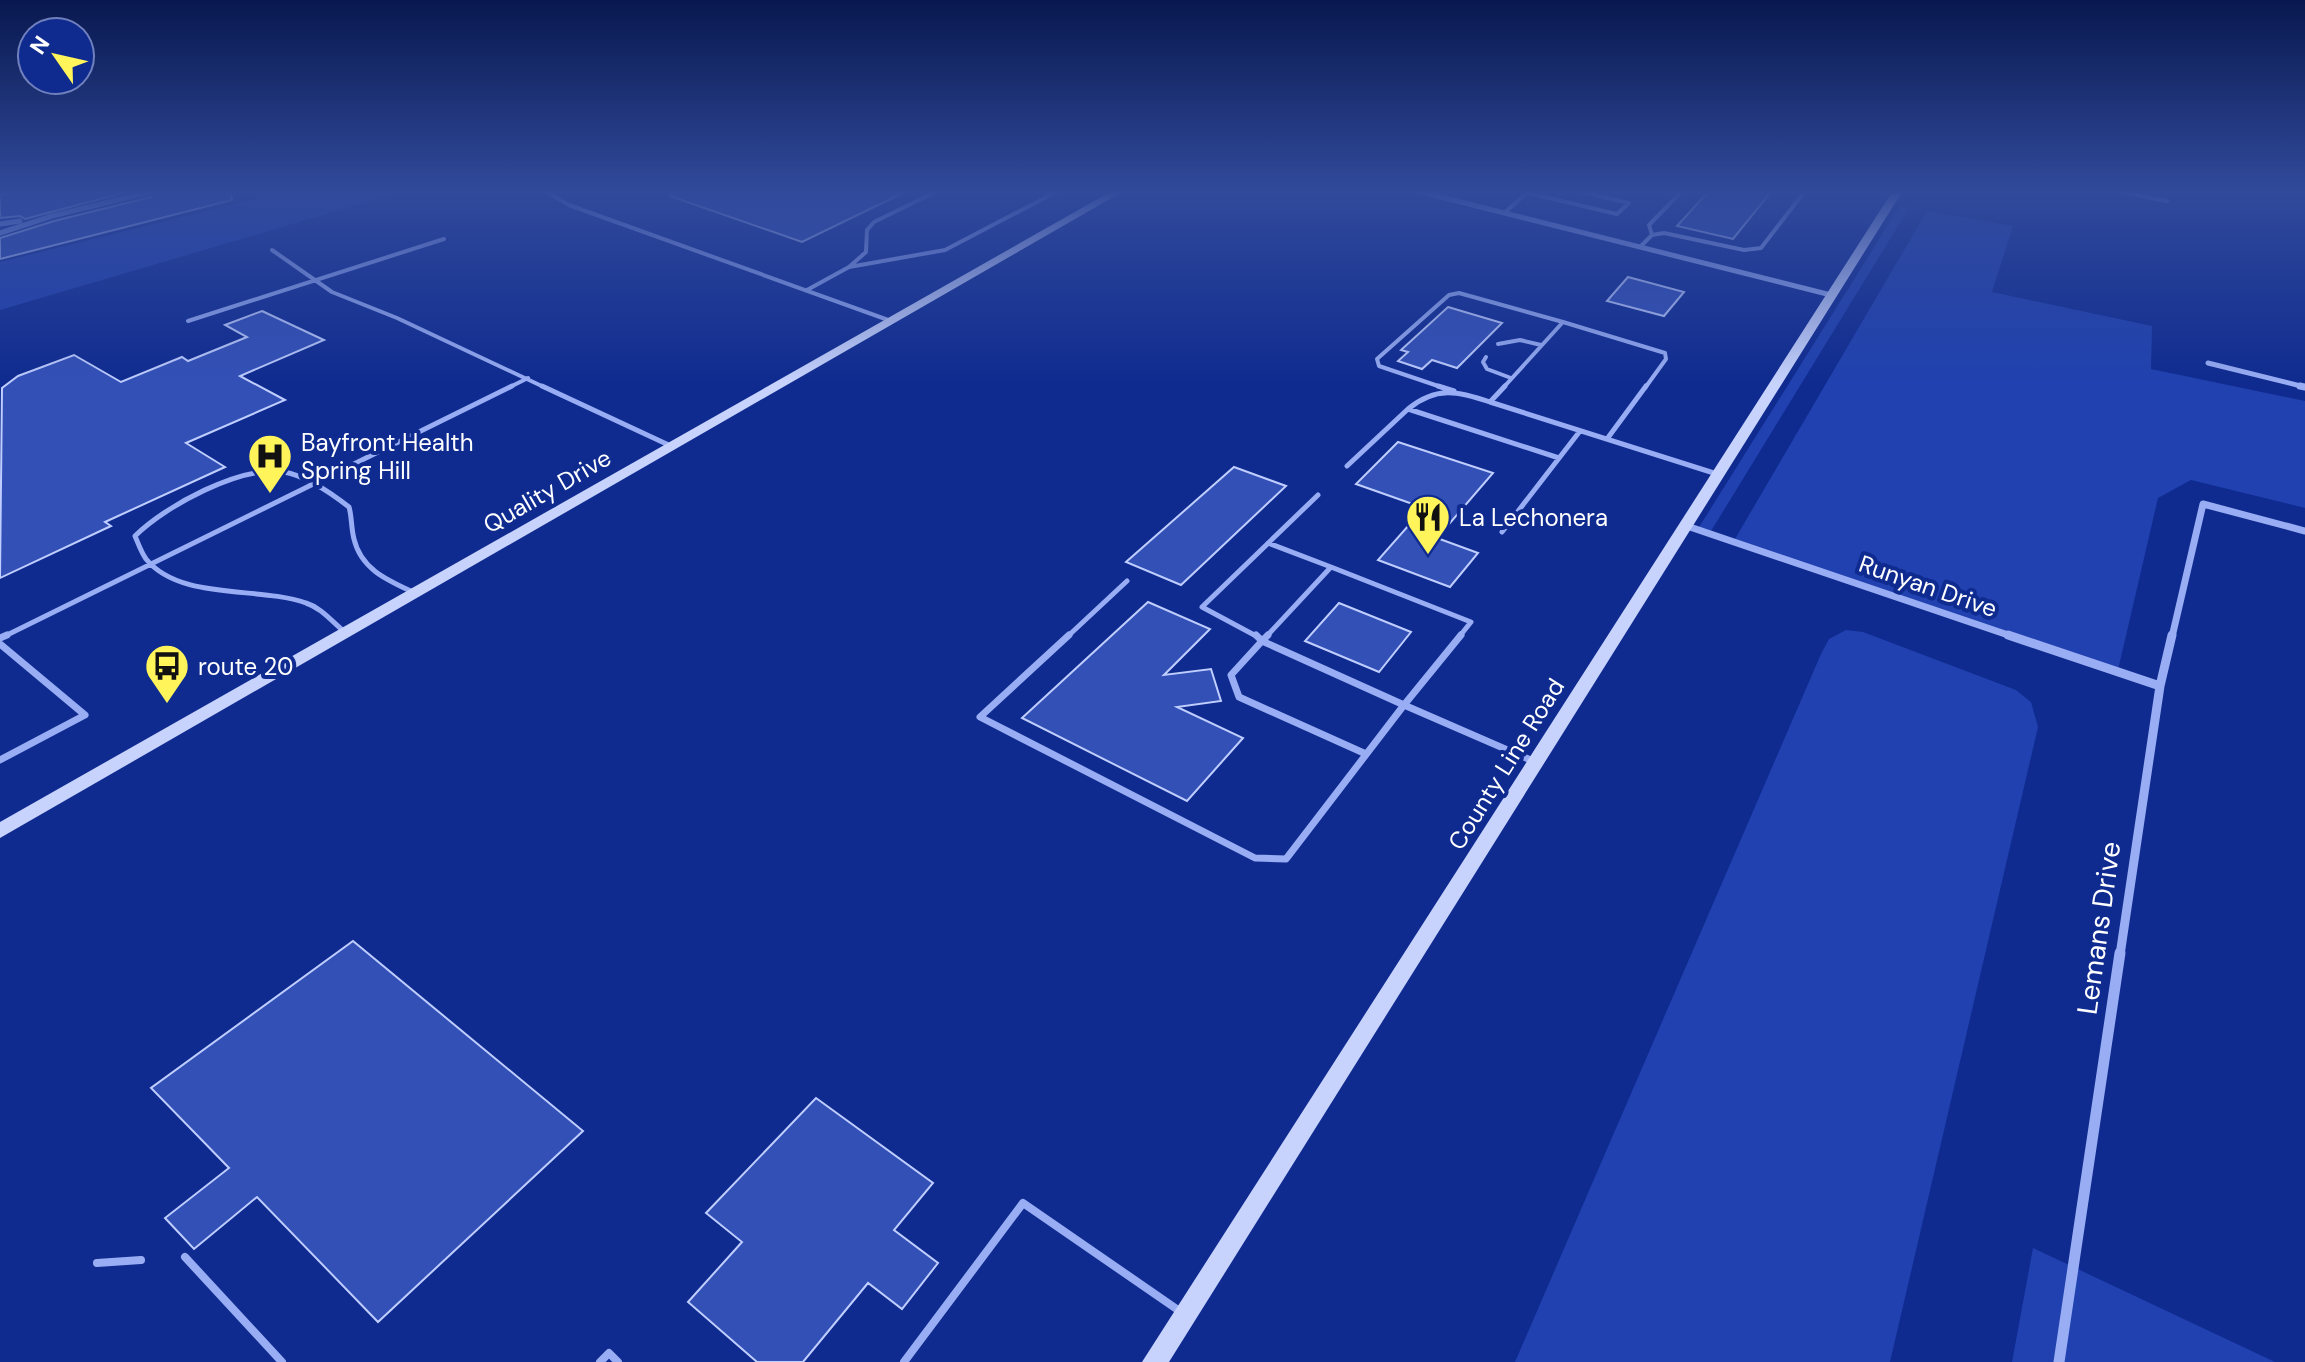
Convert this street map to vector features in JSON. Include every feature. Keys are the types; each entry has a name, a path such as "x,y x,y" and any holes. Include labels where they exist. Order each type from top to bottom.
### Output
{"main road":[{"name":"Quality Drive","path":"0,831 1007,256"},
{"name":"County Line Road","path":"1155,1362 1856,256"}],"street":[{"path":"1674,256 1831,295"},
{"path":"2208,363 2305,387"},
{"name":"Lemans Drive","path":"2059,1362 2160,686 2203,504 2305,531"},
{"name":"Runyan Drive","path":"1684,525 2160,686"}],"lane":[{"path":"280,256 349,300 394,317 673,447"},
{"path":"188,321 393,256"},
{"path":"708,256 893,322"},
{"path":"806,291 865,256"},
{"path":"849,267 911,256"},
{"path":"1607,439 1666,359 1665,353 1459,293 1449,295 1377,359 1379,366 1454,391 1717,474"},
{"path":"1490,402 1563,322"},
{"path":"1498,344 1520,340 1541,345"},
{"path":"1486,357 1483,362 1487,369 1511,378"},
{"path":"0,638 528,378"},
{"path":"1347,466 1420,397 1431,392 1454,391"},
{"path":"1408,409 1559,458"},
{"path":"1502,532 1580,431"},
{"path":"346,633 303,601 193,585 168,575 152,563 137,544 135,536 143,526 170,509 227,483 259,473 287,472 349,507 354,538 363,562 372,573 416,594"},
{"path":"1318,495 1202,607 1253,632 1262,641 1536,763"},
{"path":"1127,581 980,717 1255,858 1286,859 1471,622 1268,543"},
{"path":"1331,567 1231,675 1239,697 1366,754"},
{"path":"0,644 85,715 0,760"},
{"path":"904,1362 1023,1203 1184,1314"},
{"path":"185,1257 282,1362"},
{"path":"97,1263 141,1260"},
{"path":"600,1362 609,1353 618,1362"}],"shaded area":[{"path":"26,256 185,256 0,310 0,262"},
{"path":"1869,256 1880,256 1708,536 1696,532"},
{"path":"1901,256 2004,256 1992,292 2152,326 2151,369 2305,401 2305,508 2191,480 2158,498 2118,670 1732,544"},
{"path":"1846,630 1863,632 2016,690 2031,702 2038,727 1890,1362 1515,1362 1821,654 1829,639"},
{"path":"2033,1248 2275,1362 2012,1362"}],"building":[{"path":"1628,277 1684,292 1664,316 1607,301"},
{"path":"1448,307 1502,323 1457,368 1432,360 1422,369 1398,361 1408,352 1401,350"},
{"path":"262,311 324,340 240,376 285,400 186,443 225,467 105,522 111,526 0,578 2,388 18,376 74,355 121,382 182,357 188,361 247,337 225,325"},
{"path":"1398,442 1493,473 1437,538 1478,553 1450,587 1378,560 1424,508 1356,484"},
{"path":"1234,467 1286,486 1181,585 1126,562"},
{"path":"1148,602 1210,629 1164,675 1211,669 1221,701 1177,707 1243,738 1187,801 1022,718"},
{"path":"1339,603 1411,632 1379,672 1305,641"},
{"path":"353,941 583,1131 378,1322 257,1197 194,1249 165,1218 229,1168 151,1088"},
{"path":"816,1098 933,1183 894,1230 938,1263 902,1309 868,1283 803,1362 757,1362 688,1302 742,1242 706,1213"}],"place":[{"name":"Bayfront Health Spring Hill","path":"270,495"},
{"name":"La Lechonera","path":"1428,556"},
{"name":"route 20","path":"167,705"}]}
